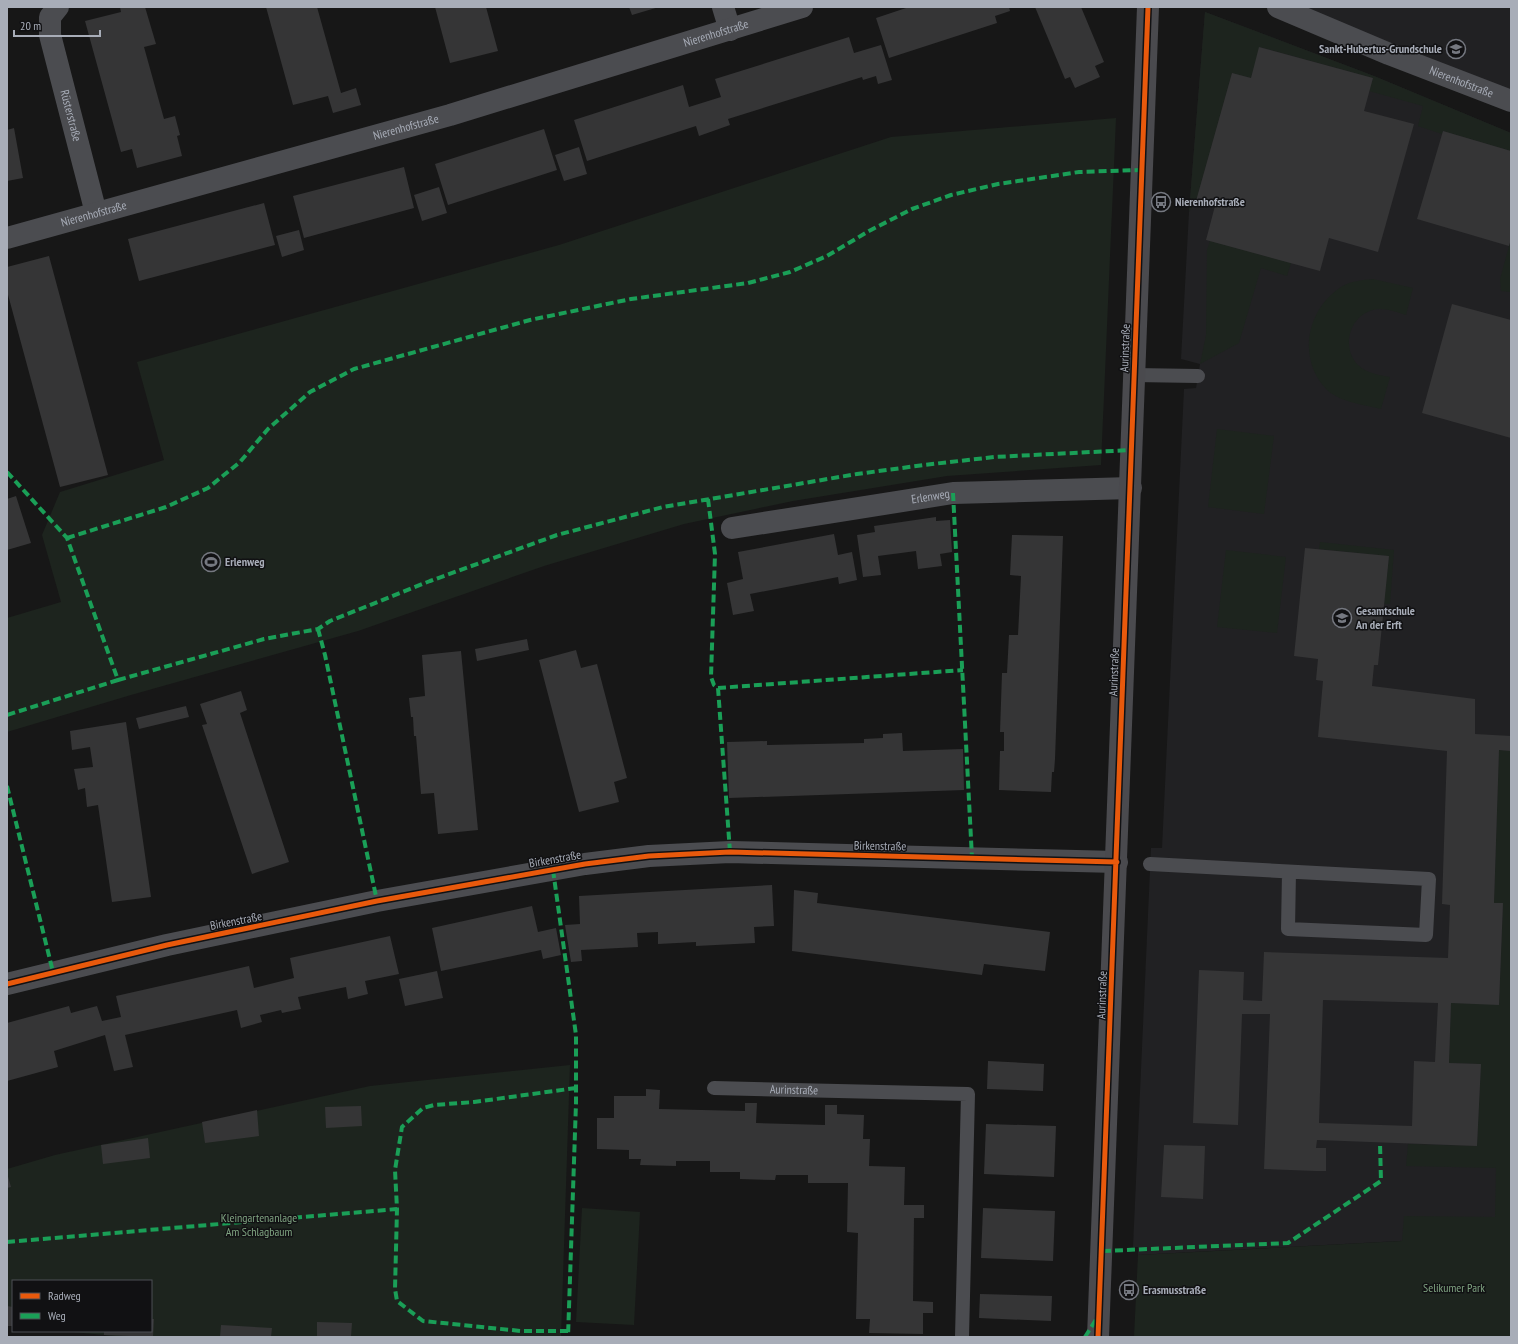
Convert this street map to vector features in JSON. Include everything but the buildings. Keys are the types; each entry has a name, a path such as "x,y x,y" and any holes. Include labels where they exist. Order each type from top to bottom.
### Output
{"main road":[{"name":"Aurinstraße","path":"1098,1337 1148,7"}],"street":[{"path":"723,7 730,30"},
{"name":"Nierenhofstraße","path":"7,238 450,116 802,7"},
{"name":"Nierenhofstraße","path":"1278,7 1389,54 1511,102"},
{"name":"Rüsterstraße","path":"49,10 50,35 96,213"},
{"name":"Erlenweg","path":"732,528 954,493 1131,488"},
{"name":"Birkenstraße","path":"7,984 167,945 377,901 585,864 649,856 730,852 1117,862"}],"lane":[{"path":"1134,375 1198,376"},
{"path":"1150,864 1429,879 1426,935 1288,929 1289,872"},
{"name":"Aurinstraße","path":"714,1088 968,1094 962,1337"}],"shaded area":[{"name":"Sankt-Hubertus-Grundschule","path":"1301,7 1511,7 1511,94"},
{"name":"Gesamtschule An der Erft","path":"1205,12 1374,76 1511,133 1511,1235 1138,1255 1138,1247 1133,1247 1151,848 1162,848 1184,389 1196,388 1200,364 1181,359 1189,212"}],"green space":[{"path":"1205,12 1374,76 1511,133 1511,151 1443,131 1442,134 1418,126 1423,106 1369,91 1373,78 1260,47 1251,78 1232,73 1196,201 1189,212"},
{"path":"1116,118 1101,465 947,476 793,501 684,524 544,566 358,631 131,695 7,732 7,618 61,602 42,535 60,492 164,460 137,362 559,245 891,137"},
{"path":"1511,239 1511,292 1501,291 1500,279"},
{"path":"1210,241 1291,263 1287,276 1261,268 1239,343 1200,364 1206,335 1207,250"},
{"path":"1373,279 1413,288 1406,315 1385,309 1373,310 1365,313 1358,319 1350,333 1350,350 1358,365 1369,372 1390,377 1381,409 1346,400 1332,394 1327,390 1318,378 1312,364 1309,350 1313,322 1320,308 1329,297 1341,287 1349,283"},
{"path":"1217,429 1274,436 1264,514 1208,507"},
{"path":"1320,542 1394,550 1390,604 1384,604 1389,556 1319,549"},
{"path":"1226,550 1286,557 1277,633 1217,627"},
{"name":"Selikumer Park","path":"1499,750 1511,751 1511,1337 1134,1337 1138,1255 1402,1241 1404,1216 1495,1217 1496,1168 1406,1166 1408,1144 1477,1146 1481,1064 1449,1063 1451,1003 1499,1004 1503,904 1494,903"},
{"name":"Kleingartenanlage Am Schlagbaum","path":"570,1065 561,1337 125,1337 72,1332 152,1332 152,1280 12,1280 12,1326 7,1326 7,1169 55,1155 370,1086"},
{"path":"582,1208 640,1212 634,1325 576,1322"}],"marked path":[{"path":"67,538 166,507 208,488 240,462 268,429 310,392 354,369 530,320 631,299 748,283 790,272 827,256 869,231 912,209 951,195 998,184 1079,172 1141,170"},
{"path":"118,680 264,639 318,629 330,621 430,581 557,535 663,507 857,474 924,465 994,457 1131,450"},
{"path":"7,472 67,538 118,680 7,715"},
{"path":"953,493 972,858"},
{"path":"708,499 715,554 711,677 714,685 718,688 730,852"},
{"path":"318,629 325,655 377,901"},
{"path":"718,688 963,670"},
{"path":"7,786 53,972"},
{"path":"553,870 576,1035 576,1103 568,1337"},
{"path":"568,1331 521,1331 423,1321 397,1301 395,1289 397,1209 395,1170 402,1127 423,1108 434,1105 474,1102 576,1088"},
{"path":"1103,1251 1288,1243 1381,1181 1380,1143"},
{"path":"7,1242 397,1209"},
{"path":"1085,1337 1097,1318"}],"cycle path":[{"path":"1098,1337 1148,7"},
{"path":"7,984 167,945 377,901 585,864 649,856 730,852 1117,862"}],"place":[{"name":"Sankt-Hubertus-Grundschule","path":"1456,49"},
{"name":"Nierenhofstraße","path":"1161,202"},
{"name":"Erlenweg","path":"211,562"},
{"name":"Gesamtschule An der Erft","path":"1342,618"},
{"name":"Erasmusstraße","path":"1129,1290"}]}
